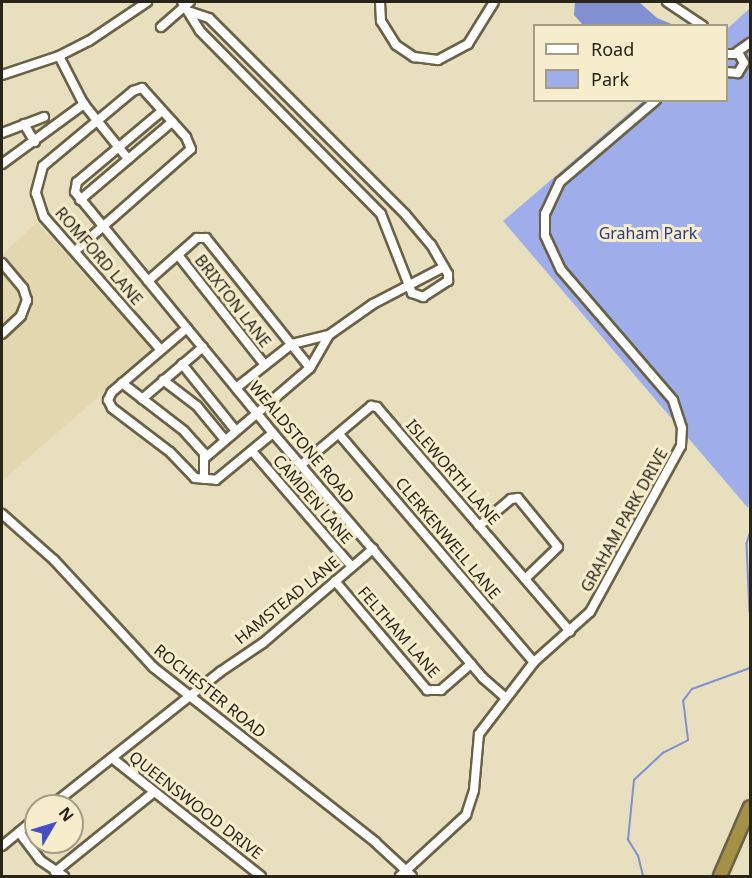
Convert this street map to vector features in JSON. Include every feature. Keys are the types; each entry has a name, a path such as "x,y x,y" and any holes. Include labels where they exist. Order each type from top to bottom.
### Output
{"highway":[{"path":"720,876 750,807"},
{"path":"729,876 750,827"}],"street":[{"path":"2,75 59,56 89,41 147,2"},
{"path":"380,2 381,21 396,45 414,57 438,60 468,44 494,2"},
{"path":"667,2 699,23"},
{"path":"187,5 216,26 405,214 444,267 448,281 423,297 417,298 408,288 381,214 206,37 187,5"},
{"path":"161,27 187,5"},
{"path":"206,37 216,26"},
{"path":"730,52 750,44"},
{"path":"730,52 744,60"},
{"path":"728,73 741,71 744,60 750,52"},
{"path":"59,56 84,104 128,159"},
{"path":"257,88 268,78"},
{"name":"ROMFORD LANE","path":"103,227 191,149 191,144 142,88 137,88 43,166 38,184 38,204 44,217 161,350"},
{"name":"GRAHAM PARK DRIVE","path":"406,875 466,815 474,790 479,734 534,662 590,612 669,472 681,446 682,428 673,400 561,270 547,244 545,214 560,182 654,102"},
{"path":"2,164 84,104"},
{"path":"162,111 77,182 75,192 80,200 172,122"},
{"path":"2,133 44,117"},
{"path":"24,124 35,142"},
{"path":"307,140 318,128"},
{"path":"357,191 370,179"},
{"name":"WEALDSTONE ROAD","path":"80,200 273,433 471,664 506,698"},
{"path":"75,251 103,227"},
{"path":"148,281 197,238 206,238 310,368"},
{"name":"BRIXTON LANE","path":"178,255 265,365"},
{"path":"2,263 22,288 27,300 21,316 2,334"},
{"path":"236,388 292,344 329,335 373,304 408,288 444,267"},
{"path":"187,327 110,395 112,408 170,452 195,478 216,480 273,433"},
{"path":"204,479 206,457 310,368 329,335"},
{"path":"142,399 203,347"},
{"path":"182,364 236,431"},
{"path":"163,380 197,406 225,440"},
{"path":"122,383 187,434 206,457"},
{"name":"ISLEWORTH LANE","path":"301,465 371,406 377,407 570,631"},
{"name":"CLERKENWELL LANE","path":"339,434 534,662"},
{"name":"CAMDEN LANE","path":"252,451 352,567"},
{"path":"479,526 511,499 518,498 558,546 525,579"},
{"name":"ROCHESTER ROAD","path":"2,514 54,560 153,667 192,696 406,875"},
{"name":"HAMSTEAD LANE","path":"66,794 192,696 373,549"},
{"name":"FELTHAM LANE","path":"335,581 427,690 441,690 471,664"},
{"name":"QUEENSWOOD DRIVE","path":"112,758 153,793 261,876"},
{"path":"55,872 153,793"},
{"path":"2,846 24,828"},
{"path":"19,832 55,872 64,876"}],"shaded area":[{"path":"575,2 639,2 657,18 672,24 582,24 574,15"},
{"path":"37,222 152,350 2,481 2,255"}],"green space":[{"name":"Graham Park","path":"750,8 750,498 748,508 503,221 642,102 728,102 728,28"}],"waterway":[{"path":"750,534 747,544 750,612"},
{"path":"643,876 638,856 628,840 634,780 663,753 688,740 683,701 692,689 750,668"}]}
